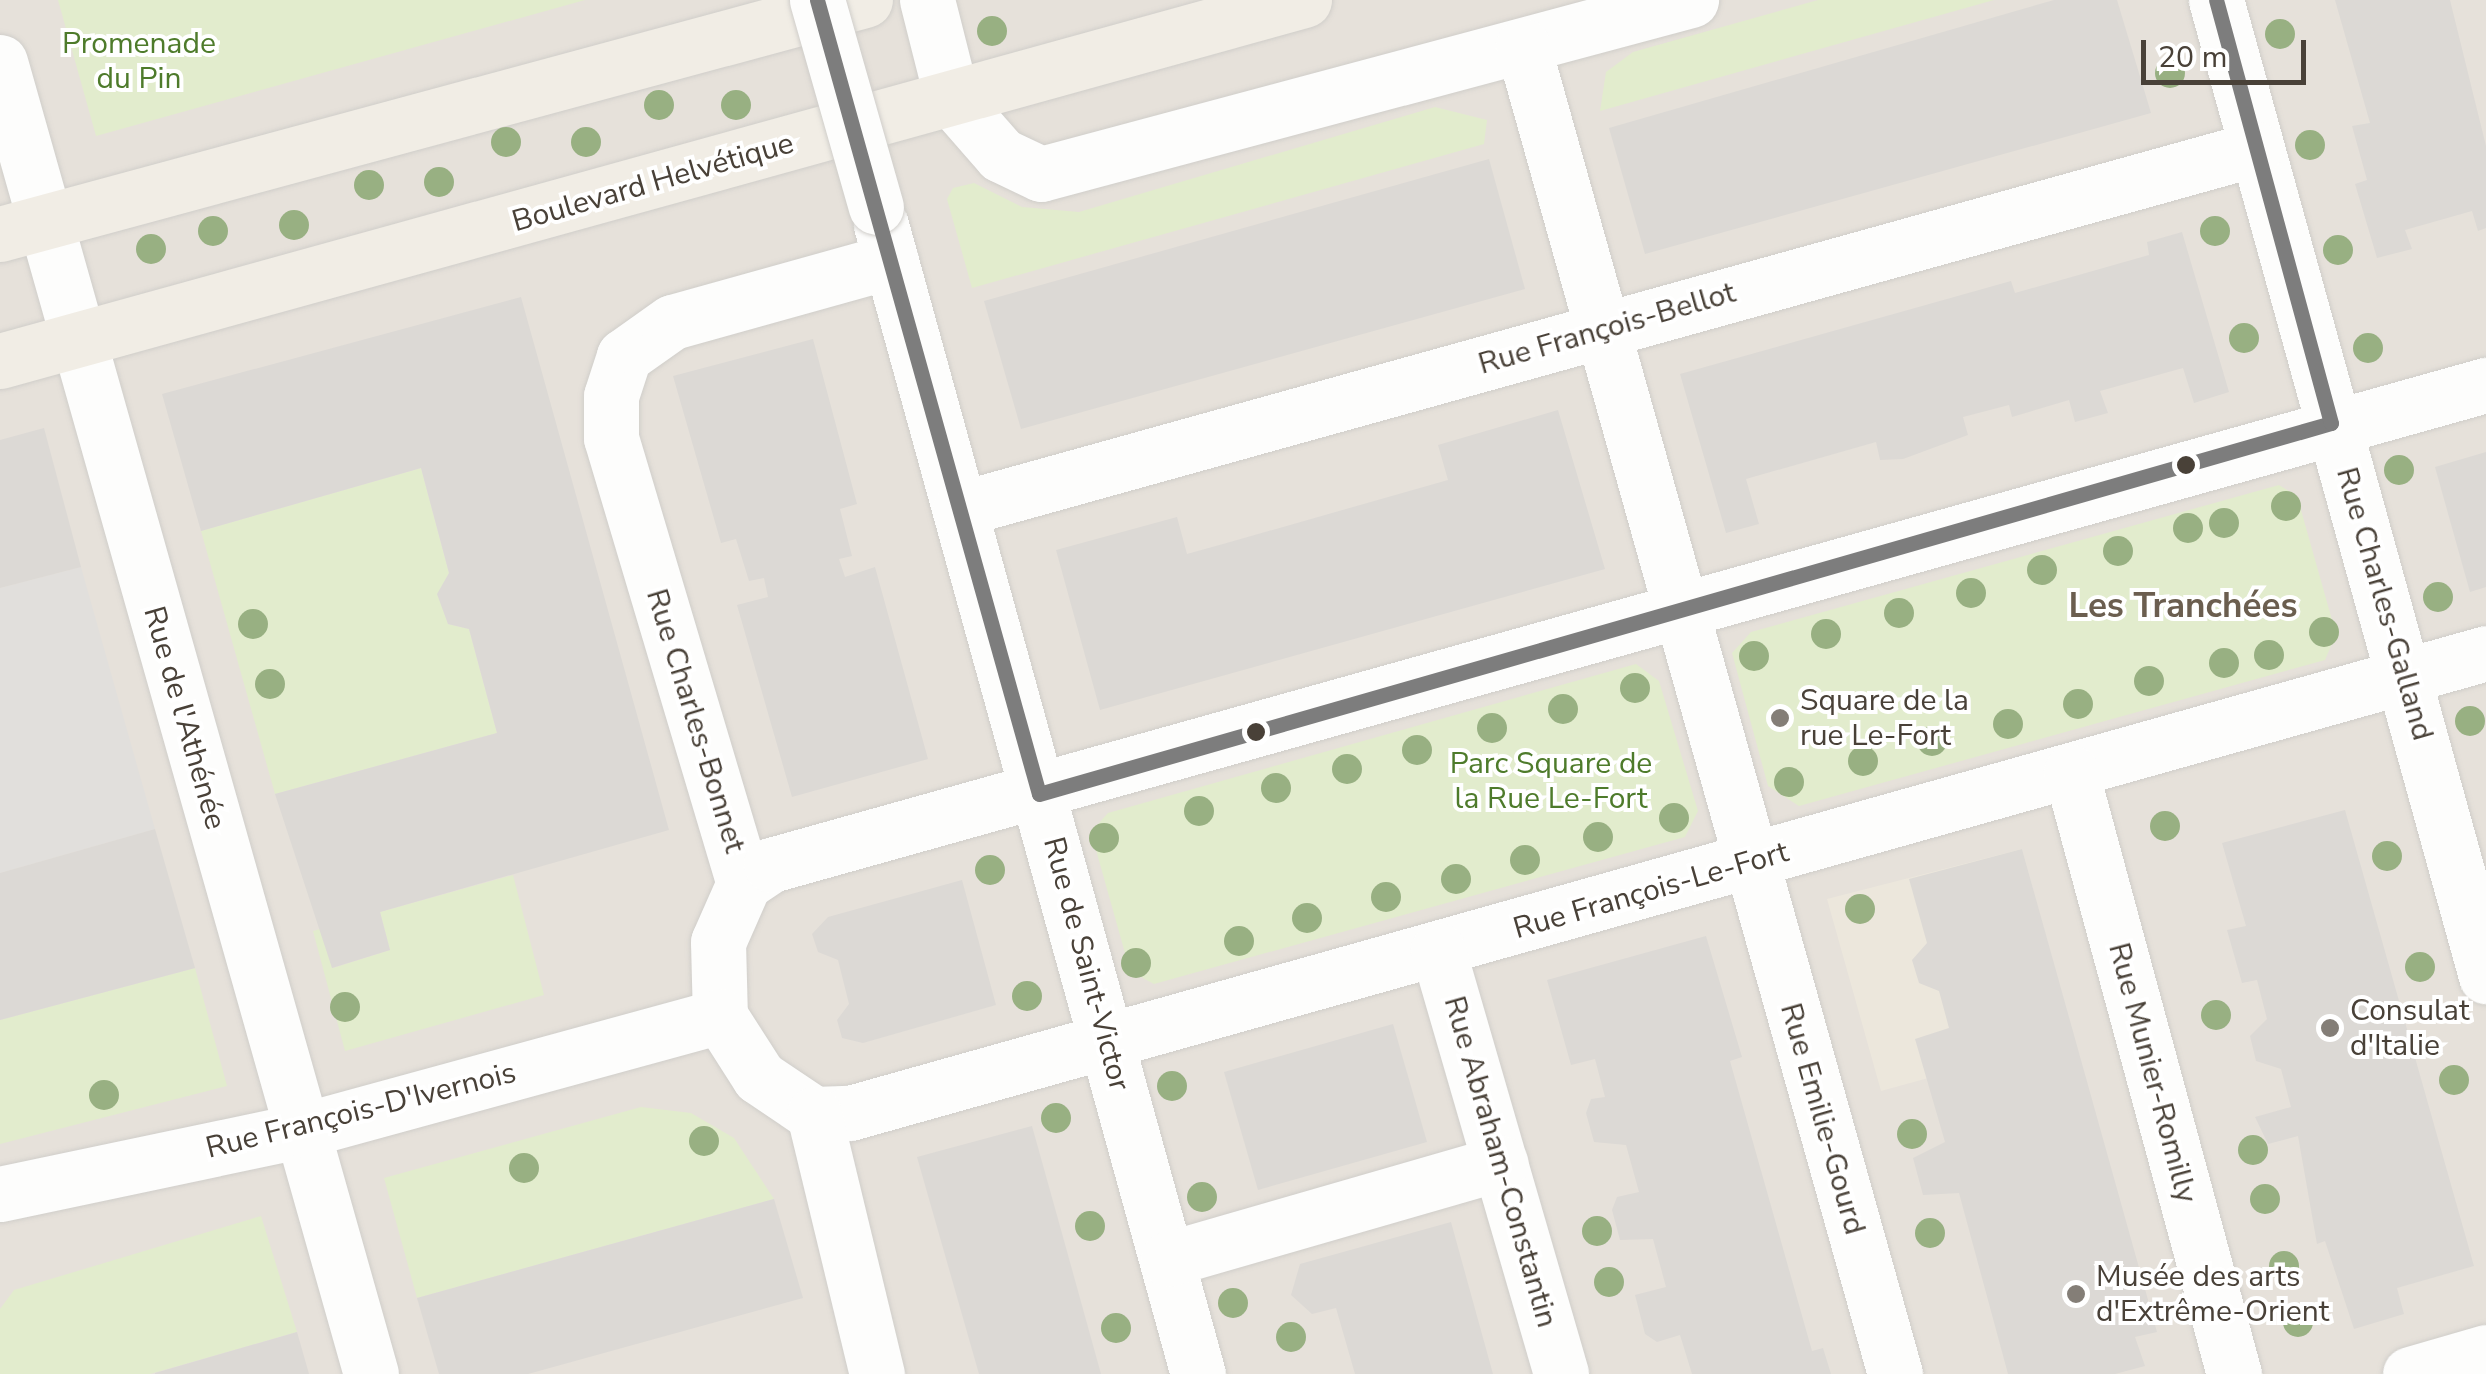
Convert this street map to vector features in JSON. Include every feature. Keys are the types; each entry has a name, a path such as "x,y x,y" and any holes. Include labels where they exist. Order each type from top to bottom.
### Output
{"main road":[{"path":"22,228 865,0"},
{"name":"Boulevard Helvétique","path":"0,361 1304,0"}],"street":[{"name":"Rue de Saint-Victor","path":"817,0 1198,1374"},
{"path":"927,0 952,100 1014,164 1063,173 1691,0"},
{"name":"Rue Charles-Galland","path":"2216,0 2486,976"},
{"name":"Rue Emilie-Gourd","path":"1523,46 1749,864 1895,1374"},
{"name":"Rue de l'Athénée","path":"0,62 22,228 76,338 372,1374"},
{"name":"Rue François-Bellot","path":"960,509 2255,150"},
{"name":"Rue Charles-Bonnet","path":"720,1016 718,942 744,883 611,438 615,377 638,340 672,322 891,262"},
{"path":"744,883 771,864 1039,794 2331,423 2486,385"},
{"name":"Rue François-Le-Fort","path":"814,1114 850,1113 1749,864 2486,654"},
{"name":"Rue Munier-Romilly","path":"2071,772 2234,1374"},
{"name":"Rue Abraham-Constantin","path":"1438,950 1560,1374"},
{"path":"720,1016 759,1077 814,1114 864,1371"},
{"name":"Rue François-D'Ivernois","path":"0,1194 304,1130 720,1016"},
{"path":"1168,1259 1500,1163"},
{"path":"2410,1374 2486,1352"}],"shaded area":[{"path":"0,0 2486,0 2486,1374 0,1374"},
{"path":"81,567 155,829 0,873 0,588"},
{"path":"2022,849 2074,1038 1881,1091 1827,899"}],"green space":[{"name":"Promenade du Pin","path":"58,0 585,0 96,136"},
{"path":"1818,0 1994,0 1600,111 1606,72 1633,52"},
{"path":"1435,107 1487,120 1484,144 972,288 947,199 953,188 974,183 1022,207 1079,212"},
{"path":"421,468 449,573 438,595 448,624 469,629 497,733 275,794 201,531"},
{"path":"2279,485 2297,496 2336,634 2325,660 1799,806 1768,786 1732,653 1751,632"},
{"name":"Parc Square de la Rue Le-Fort","path":"1636,664 1659,681 1698,811 1685,837 1154,984 1130,971 1091,832 1108,813"},
{"path":"513,875 544,995 345,1051 313,931 320,929 333,968 390,950 380,912"},
{"path":"195,968 227,1086 0,1144 0,1020"},
{"path":"641,1107 691,1113 734,1138 774,1199 417,1298 384,1178"},
{"path":"261,1216 297,1332 150,1374 0,1374 0,1309 14,1290"}],"building":[{"path":"2054,0 2117,0 2151,113 1645,254 1609,128"},
{"path":"2335,0 2450,0 2486,146 2486,228 2478,231 2472,211 2405,230 2412,249 2377,258 2355,184 2367,180 2352,126 2370,123"},
{"path":"1489,159 1525,289 1021,429 984,301"},
{"path":"2182,232 2229,392 2194,403 2183,368 2100,391 2108,413 2075,422 2069,400 2012,417 2009,405 1963,417 1968,435 1903,459 1880,460 1876,442 1746,479 1759,524 1726,533 1680,374 2011,281 2015,293 2149,255 2147,242"},
{"path":"521,297 669,830 380,912 390,950 332,968 275,794 497,733 469,629 448,624 437,594 449,573 421,468 201,531 162,394"},
{"path":"813,339 857,504 840,509 852,556 839,559 845,577 875,567 928,759 792,797 737,605 768,597 764,578 749,581 736,539 721,543 673,376"},
{"path":"1558,410 1605,569 1100,710 1056,550 1177,517 1187,554 1223,544 1448,480 1438,445"},
{"path":"44,428 81,567 0,588 0,440"},
{"path":"2486,452 2486,587 2470,592 2435,467"},
{"path":"2345,810 2474,1266 2397,1288 2404,1314 2354,1329 2325,1241 2317,1244 2298,1136 2268,1144 2255,1117 2291,1107 2281,1069 2256,1061 2250,1036 2267,1019 2257,980 2242,983 2227,930 2246,926 2222,843"},
{"path":"155,829 195,968 0,1020 0,873"},
{"path":"2022,849 2157,1332 2135,1337 2145,1366 2115,1374 2008,1374 1959,1193 1923,1195 1913,1158 1945,1142 1915,1039 1949,1028 1939,991 1919,983 1912,960 1927,943 1909,879"},
{"path":"962,880 996,1005 863,1043 842,1038 837,1020 849,1004 838,960 818,952 812,934 828,917"},
{"path":"1706,936 1742,1057 1730,1061 1812,1351 1823,1348 1831,1374 1692,1374 1680,1335 1657,1342 1645,1334 1635,1295 1666,1287 1653,1239 1620,1240 1612,1210 1617,1197 1639,1192 1626,1145 1594,1142 1586,1113 1591,1099 1605,1097 1595,1059 1571,1065 1547,980"},
{"path":"1393,1024 1427,1142 1258,1190 1224,1072"},
{"path":"1032,1126 1101,1374 979,1374 917,1157"},
{"path":"774,1199 803,1298 528,1374 439,1374 417,1298"},
{"path":"1451,1222 1493,1374 1355,1374 1336,1308 1312,1314 1291,1295 1300,1264"},
{"path":"297,1332 309,1374 155,1374 155,1373"}],"transit line":[{"path":"817,0 1039,794 2331,423 2216,0"}],"place":[{"name":"Square de la rue Le-Fort","path":"1780,718"},
{"name":"Consulat d'Italie","path":"2330,1028"},
{"name":"Musée des arts d'Extrême-Orient","path":"2076,1294"}],"district":[{"name":"Les Tranchées","path":"2183,606"}]}
